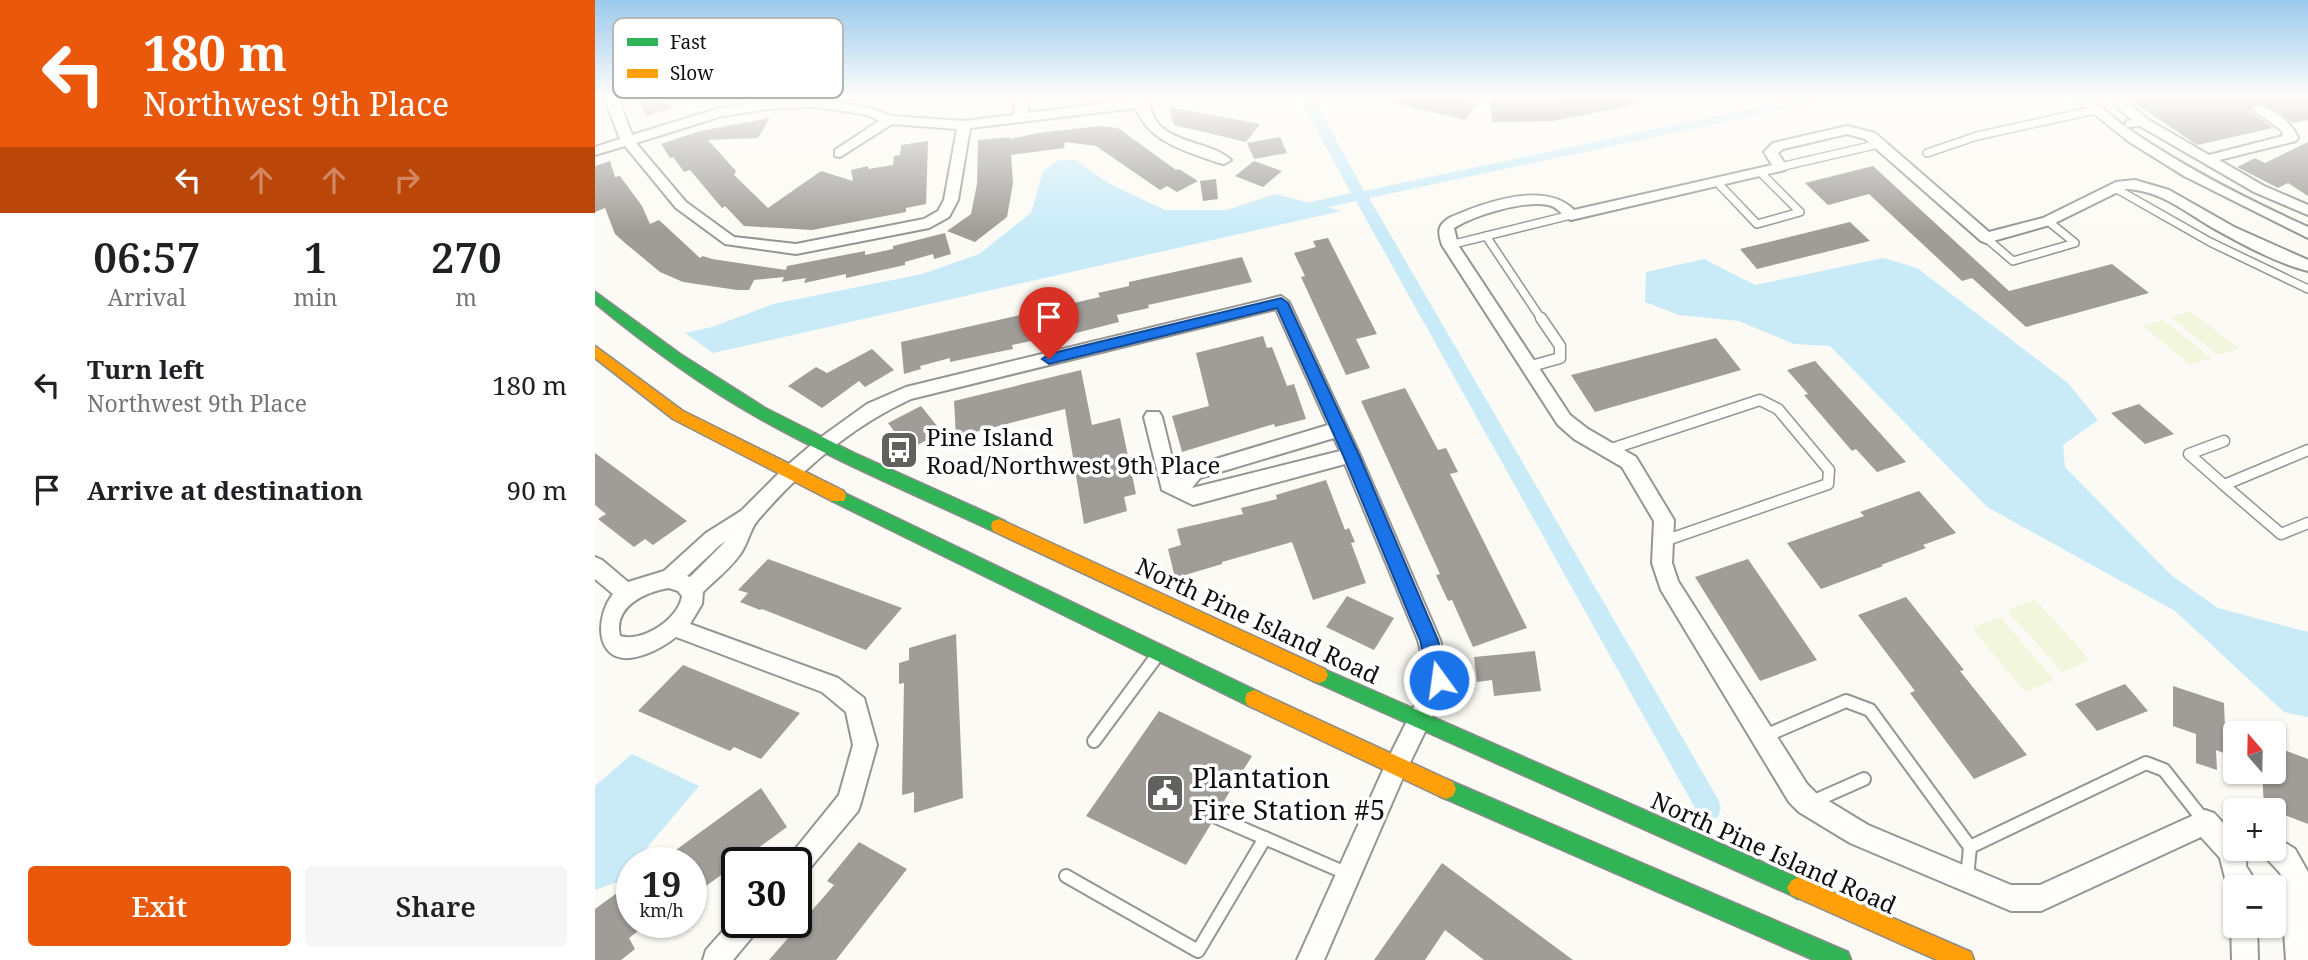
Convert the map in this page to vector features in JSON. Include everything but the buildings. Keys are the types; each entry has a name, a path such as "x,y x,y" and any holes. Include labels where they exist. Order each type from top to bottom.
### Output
{"main road":[{"name":"North Pine Island Road","path":"595,296 653,344 725,392 824,445 1419,721 1963,960"},
{"path":"595,351 678,415 790,474 1396,767 1840,960"}],"street":[{"path":"595,151 622,142"},
{"path":"628,142 681,205 730,241 796,248 929,223 944,214 951,200 961,142"},
{"path":"840,153 857,142"},
{"path":"1172,142 1224,160"},
{"path":"1796,142 1778,146 1771,152 1780,167 1571,215 1554,201 1539,200 1463,216 1447,226 1446,233 1450,244 1564,421 1629,462 1664,520 1662,563 1668,584 1798,793 1808,803 1859,834 2011,898 2041,898 2205,822 2223,841"},
{"path":"1877,142 1986,238 2048,221 2115,188 2131,184 2146,186 2228,230 2308,266"},
{"path":"2137,142 2212,187 2308,233"},
{"path":"2178,142 2259,189 2308,210"},
{"path":"2209,159 2276,142"},
{"path":"669,579 713,539 748,517 790,474 824,445 873,409 907,394 1281,303 1351,455 1429,640 1439,680 1396,767 1310,960"},
{"path":"1153,417 1169,485 1193,497 1351,455"},
{"path":"1179,489 1193,473 1339,429"},
{"path":"690,591 733,548 748,517"},
{"path":"595,566 627,594"},
{"path":"669,579 681,581 690,591 691,605 675,628 655,641 632,648 619,648 609,644 603,636 607,615 627,594 641,586 669,579"},
{"path":"675,628 830,685 856,706 865,745 849,802 811,847"},
{"path":"2286,859 2304,879 2300,898 2286,903"},
{"path":"2286,911 2299,960"},
{"path":"716,960 735,938"},
{"path":"2244,938 2245,960"}],"lane":[{"path":"1927,153 1960,142"},
{"path":"1717,182 1757,224 1800,212 1760,172"},
{"path":"2115,188 2182,229 2308,289"},
{"path":"1450,244 1571,215"},
{"path":"1986,238 2013,261 2075,243 2048,221"},
{"path":"1486,236 1560,346 1560,358 1528,367"},
{"path":"1607,450 1760,400 1778,409 1829,470 1828,484 1664,541"},
{"path":"2224,441 2189,454 2280,534 2308,523"},
{"path":"2224,485 2308,450"},
{"path":"1094,741 1159,653"},
{"path":"1765,736 1846,701 1870,710 1970,847 1966,879"},
{"path":"1970,847 2146,763 2164,769 2205,822"},
{"path":"1808,803 1864,779"},
{"path":"1216,817 1349,874"},
{"path":"1066,876 1198,951 1265,838"}],"green space":[{"path":"2190,311 2238,348 2218,355 2170,317"},
{"path":"2163,320 2211,358 2190,365 2143,326"},
{"path":"2035,599 2090,660 2062,672 2007,610"},
{"path":"2000,617 2054,680 2025,692 1972,628"}],"water":[{"path":"1059,160 1076,160 1108,183 1165,210 1227,210 1275,194 1341,211 713,353 685,333 712,327 773,304 922,274 979,254 1031,213 1043,171"},
{"path":"1883,258 1917,268 2068,383 2098,420 2063,445 2065,467 2171,575 2218,608 2308,632 2308,717 2284,712 2175,611 1987,507 1830,346 1794,344 1739,321 1679,315 1645,302 1646,272 1704,259 1755,285"},
{"path":"632,754 699,786 648,847 616,847 616,883 595,890 595,786"}],"waterway":[{"path":"1330,142 1360,196"},
{"path":"1360,196 1613,142"},
{"path":"1294,210 1360,196"},
{"path":"1360,196 1709,808"}],"traffic: fast":[{"path":"595,296 675,357 760,412 848,458 999,526"},
{"path":"838,496 1254,699"},
{"path":"1319,675 1798,888"},
{"path":"1446,789 1840,960"}],"traffic: slow":[{"path":"595,351 678,415 838,496"},
{"path":"999,526 1319,675"},
{"path":"1254,699 1446,789"},
{"path":"1798,888 1963,960"}],"place":[{"name":"Pine Island Road/Northwest 9th Place","path":"899,450"},
{"name":"Plantation Fire Station #5","path":"1165,793"}],"route":[{"path":"1049,359 1281,303 1351,455 1429,640 1439,680"}]}
